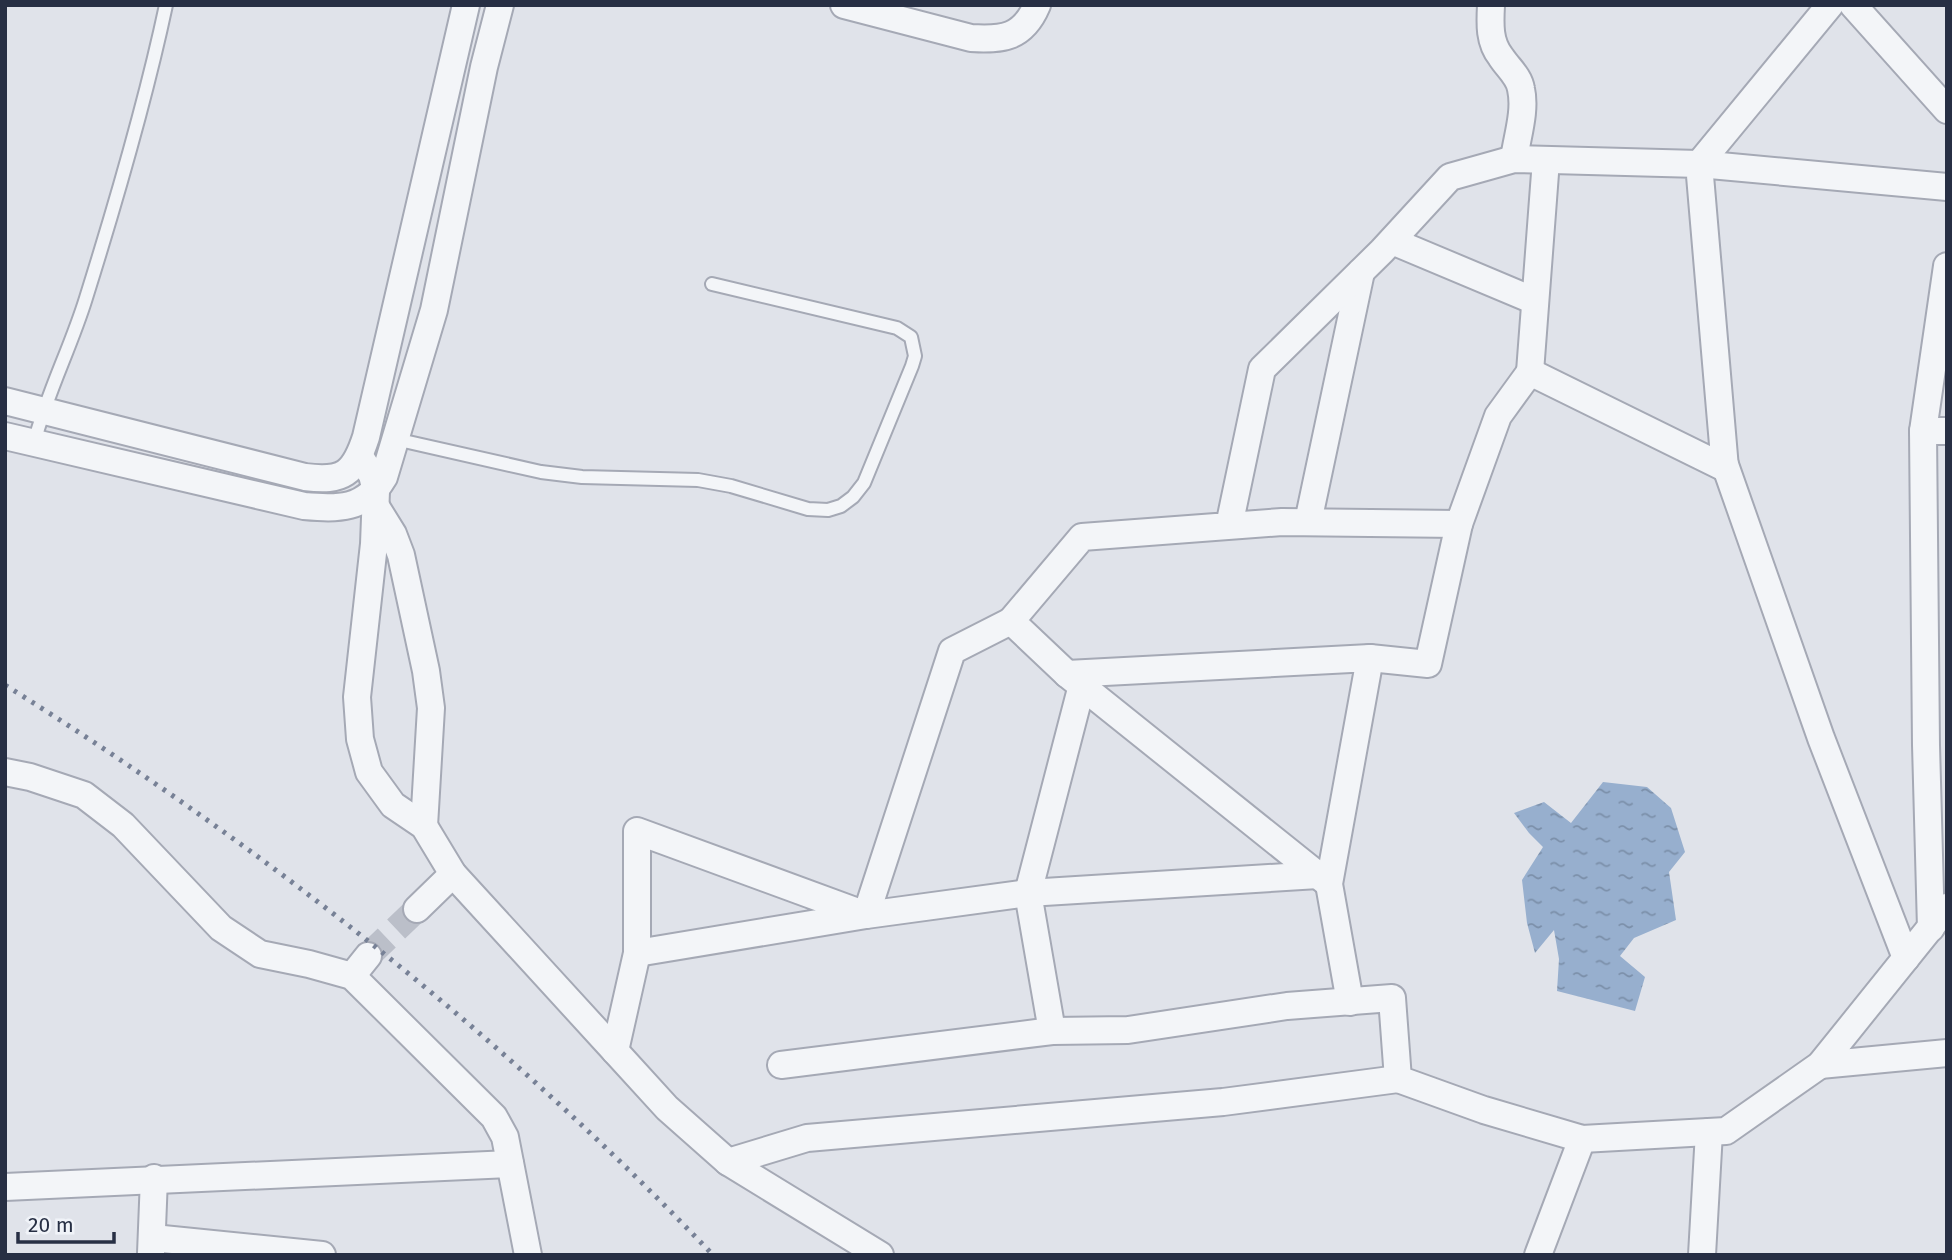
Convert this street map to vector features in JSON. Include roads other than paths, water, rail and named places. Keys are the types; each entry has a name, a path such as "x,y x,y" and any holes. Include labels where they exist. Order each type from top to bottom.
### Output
{"street":[{"path":"5,401 305,477 326,480 346,474 360,457 466,5"},
{"path":"424,826 431,708 426,671 401,555 376,498 433,310 500,5"},
{"path":"844,5 971,38 993,40 1007,38 1019,29 1034,13 1037,5"},
{"path":"1491,5 1492,42 1517,78 1521,89 1520,121 1514,159"},
{"path":"1530,372 1725,468 1699,164 1830,5"},
{"path":"1853,5 1947,110"},
{"path":"1229,526 1262,369 1392,241 1450,177 1514,159 1699,164 1947,187"},
{"path":"1074,680 1370,658 1428,664 1459,524 1498,416 1530,372 1546,160"},
{"path":"1392,241 1535,301"},
{"path":"728,1162 807,1138 1223,1102 1398,1079 1484,1110 1582,1139 1726,1131 1820,1065 1939,918 1935,431 1947,266"},
{"path":"1308,522 1361,272"},
{"path":"5,436 304,506 327,508 376,498"},
{"path":"360,457 372,475 376,498 374,544 357,698 360,739 369,772 393,805 424,826 453,874 667,1108 728,1162 880,1255"},
{"path":"1723,459 1821,738 1906,958"},
{"path":"866,915 952,651 1011,621 1083,537 1308,522 1459,524"},
{"path":"1011,621 1074,680 1324,879"},
{"path":"1350,1002 1324,879 1370,658"},
{"path":"1052,1031 1028,893 1074,680"},
{"path":"5,772 30,777 84,795 123,825 221,928 260,954 360,966 494,1117 505,1137 528,1255"},
{"path":"615,1051 637,953 637,831 866,915"},
{"path":"416,909 453,874"},
{"path":"637,953 866,915 1028,893 1324,879"},
{"path":"780,1065 1052,1031 1128,1030 1287,1006 1392,998 1398,1079"},
{"path":"1820,1065 1947,1053"},
{"path":"1702,1255 1709,1132"},
{"path":"1538,1255 1582,1139"},
{"path":"5,1187 154,1178 510,1164"},
{"path":"154,1178 152,1246 322,1255"}],"lane":[{"path":"34,443 43,410 85,301 155,54 166,5"},
{"path":"395,439 541,472 582,477 698,480 731,486 808,509 828,510 841,506 853,497 864,483 915,356 911,337 897,328 712,284"}],"water":[{"path":"1603,782 1647,787 1671,808 1685,852 1669,872 1676,920 1634,938 1620,956 1645,977 1635,1011 1557,991 1559,959 1554,930 1535,953 1527,923 1522,880 1543,847 1514,813 1544,802 1571,823"}],"tunnel":[{"path":"368,956 417,909"}],"railway":[{"path":"5,685 195,811 377,948 550,1096 633,1174 713,1255"}]}
